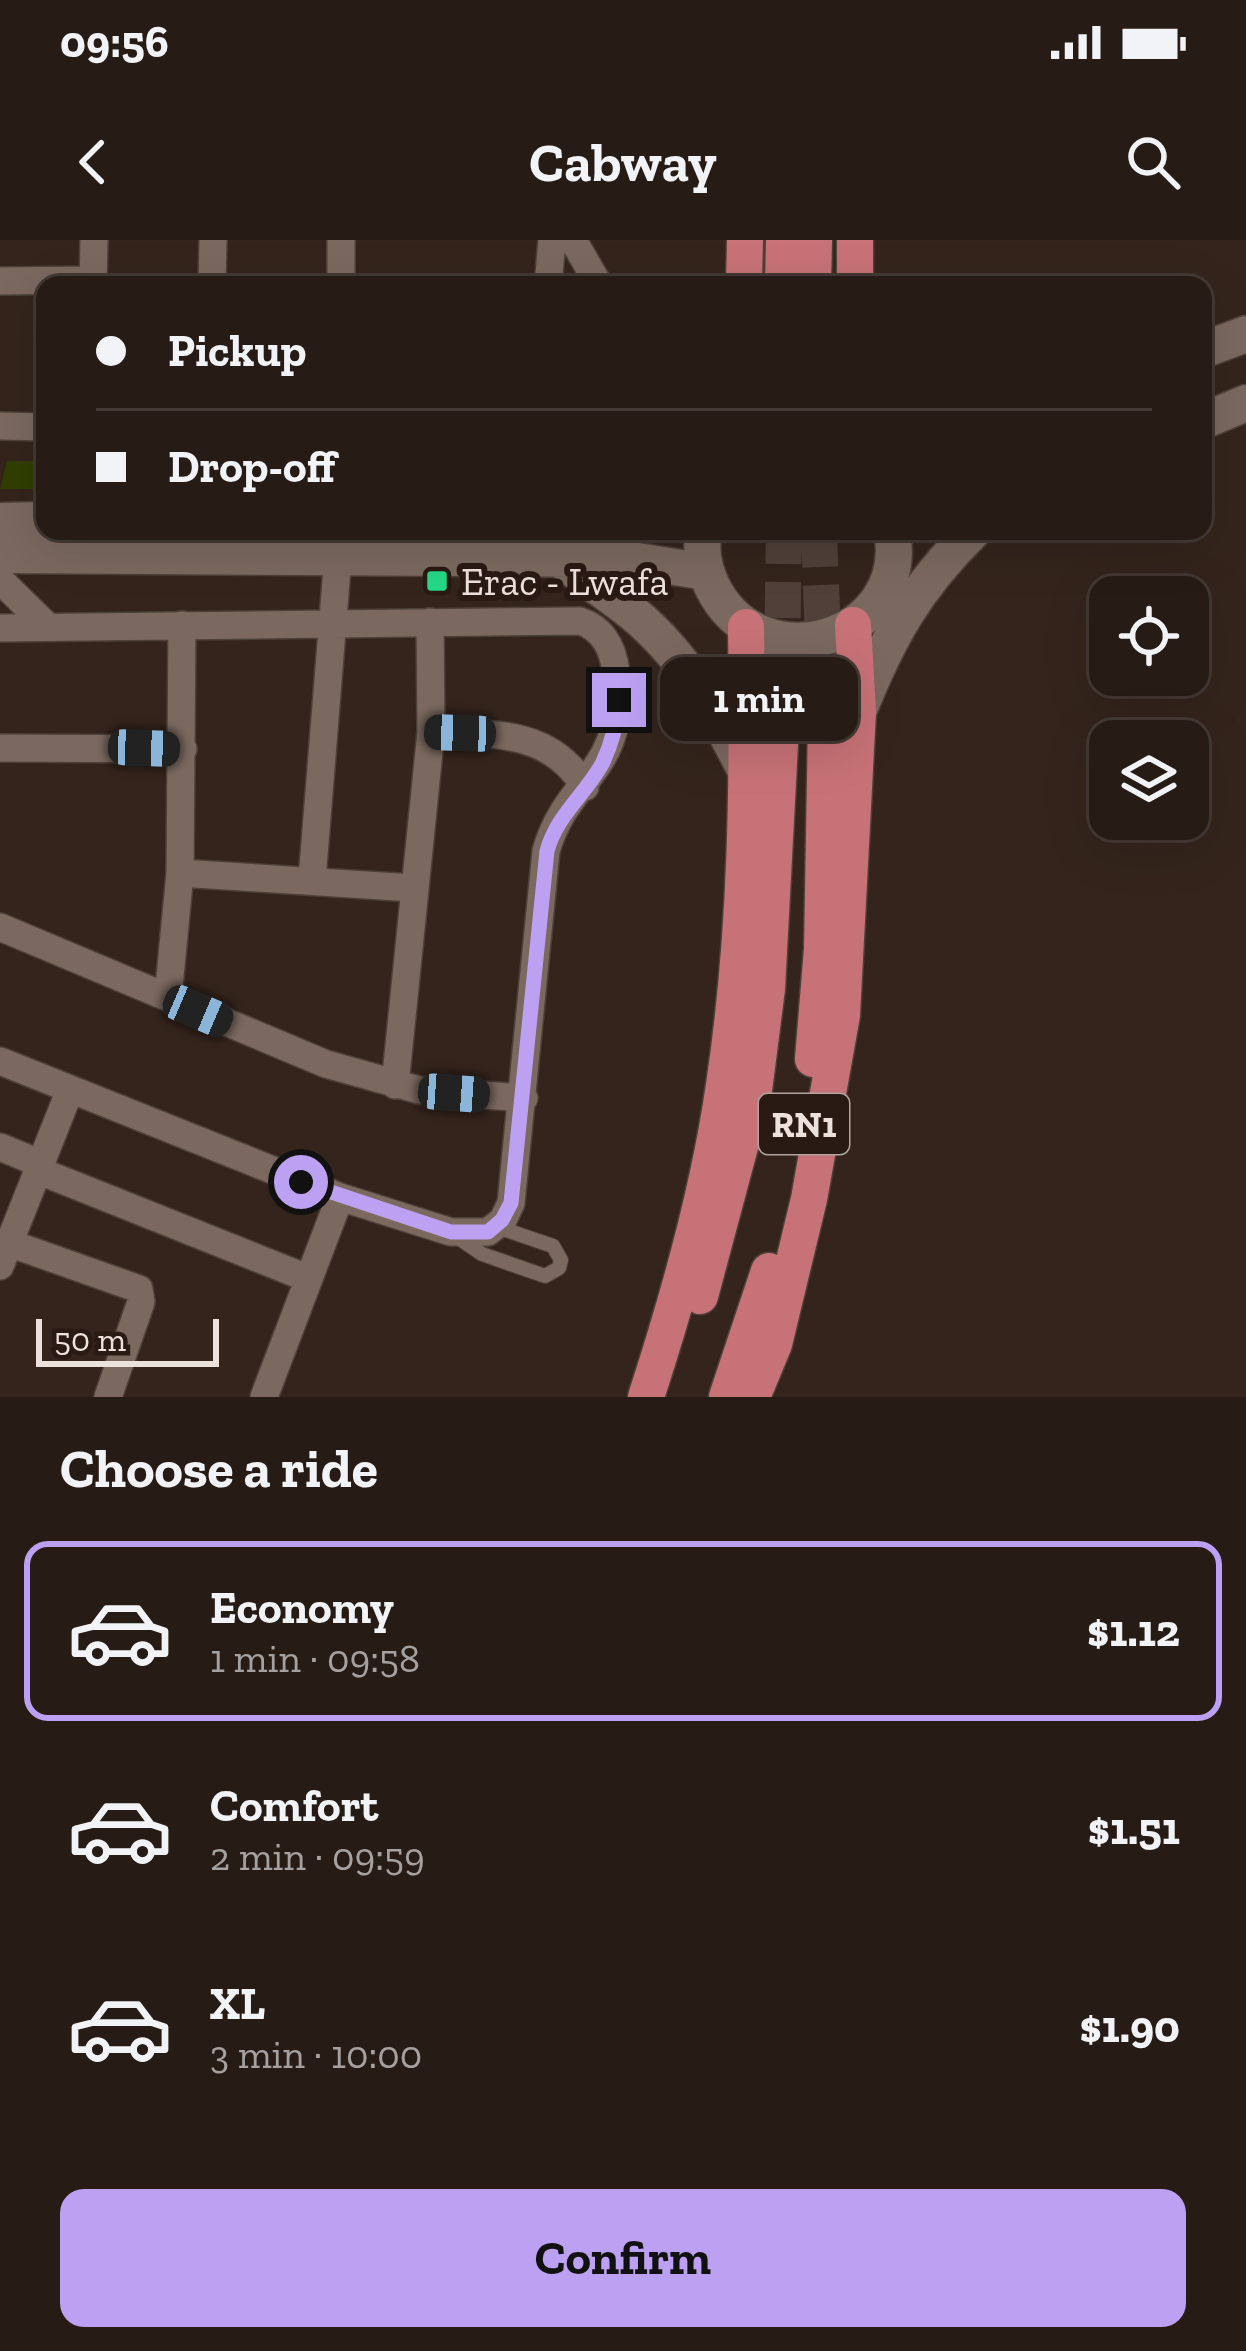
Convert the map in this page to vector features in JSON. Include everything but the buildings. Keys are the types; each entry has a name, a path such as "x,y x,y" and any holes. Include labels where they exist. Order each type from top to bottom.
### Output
{"highway":[{"path":"744,276 745,240"},
{"path":"783,276 784,240"},
{"path":"813,276 814,240"},
{"path":"854,240 855,276"},
{"path":"752,1397 774,1344 809,1198 842,1015 842,716 853,626"},
{"path":"646,1397 686,1257 724,1088 744,886 746,627"},
{"name":"RN1","path":"727,1397 763,1291 802,1142 842,716"},
{"name":"RN1","path":"667,1397 707,1275 752,1098 767,989 781,726"}],"main road":[{"path":"1212,347 1246,334"},
{"path":"1212,417 1246,403"},
{"path":"0,521 36,520"},
{"path":"704,540 706,572 721,603 746,627 781,641 819,641 853,626 876,603 900,540"},
{"path":"842,716 899,619 964,540"},
{"path":"0,555 95,543 338,556 652,561 706,572"},
{"path":"559,558 634,614 676,655 720,719 748,775"}],"street":[{"path":"93,276 94,240"},
{"path":"212,276 213,240"},
{"path":"341,240 341,276"},
{"path":"549,276 552,240"},
{"path":"573,240 594,276"},
{"path":"0,281 36,281"},
{"path":"0,426 36,427"},
{"path":"312,880 338,556"},
{"path":"0,580 47,626"},
{"path":"0,628 580,621 597,630 614,656 619,700 608,750 551,834 542,874 511,1203 496,1227 478,1234 451,1232 340,1197 0,1061"},
{"path":"395,1084 431,732 430,622"},
{"path":"168,998 180,873 182,625"},
{"path":"431,732 494,735 546,746 566,761 585,788"},
{"path":"0,748 183,749"},
{"path":"180,873 413,887"},
{"path":"0,928 326,1064 419,1090 524,1098"},
{"path":"70,1090 4,1255 139,1289 141,1302 108,1397"},
{"path":"0,1147 308,1278"},
{"path":"264,1397 340,1197"}],"lane":[{"path":"451,1232 482,1254 545,1276 559,1268 561,1260 554,1246 496,1227"}],"green space":[{"path":"7,461 36,461 36,489 0,489"}],"tunnel":[{"path":"781,726 784,540"},
{"path":"819,540 826,721"}],"place":[{"name":"Erac - Lwafa","path":"437,581"}],"route":[{"path":"301,1182 451,1232 488,1232 508,1211 524,1098 542,874 551,834 602,764 614,734 619,700"}]}
